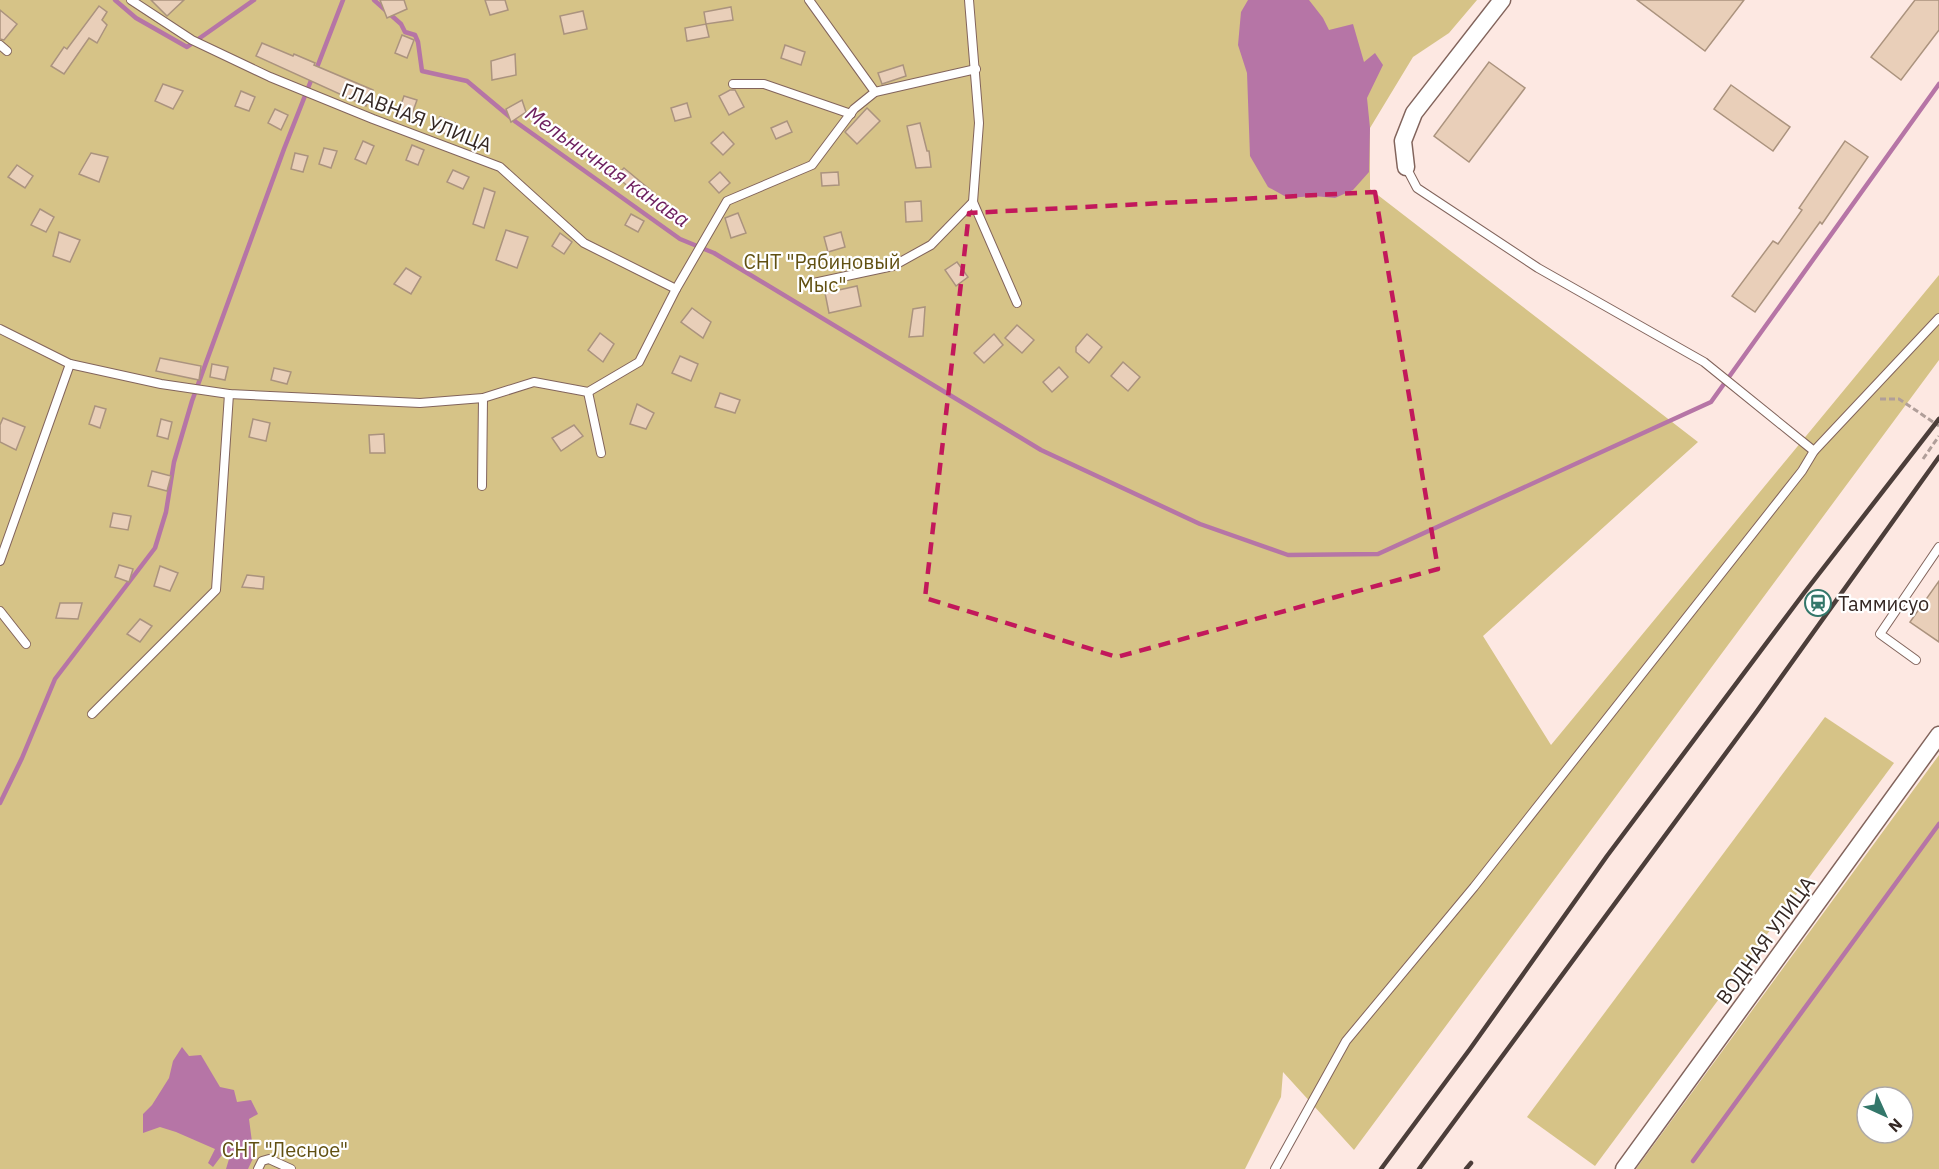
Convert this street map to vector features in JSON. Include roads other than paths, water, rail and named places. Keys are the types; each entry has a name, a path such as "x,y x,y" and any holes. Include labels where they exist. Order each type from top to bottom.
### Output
{"street":[{"path":"1406,166 1403,141 1414,113 1502,0"},
{"name":"ВОДНАЯ УЛИЦА","path":"1624,1169 1939,735"}],"lane":[{"name":"ГЛАВНАЯ УЛИЦА","path":"131,0 192,40 270,77 500,167 584,243 676,289"},
{"path":"809,0 874,92"},
{"path":"969,0 980,123 973,202 1017,303"},
{"path":"0,329 70,364 160,384 229,394 420,403 483,398 534,382 588,392 639,362 676,289 727,201 812,165 851,114 874,92 976,69"},
{"path":"733,84 764,84 851,114"},
{"path":"1406,166 1417,188 1538,268 1704,362 1814,451"},
{"path":"809,284 893,266 932,245 973,202"},
{"path":"1275,1169 1346,1041 1474,887 1802,471 1814,451 1939,318"},
{"path":"0,561 70,364"},
{"path":"588,392 601,453"},
{"path":"92,714 216,590 229,394"},
{"path":"482,486 483,398"},
{"path":"1916,660 1880,634 1939,547"},
{"path":"0,611 26,644"},
{"path":"260,1165 269,1159 291,1169"}],"waterway":[{"path":"115,0 136,18 187,47 254,0"},
{"path":"316,70 343,0"},
{"name":"Мельничная канава","path":"374,0 401,24 405,32 415,35 422,71 467,81 516,122 680,239 714,253 1041,450 1200,524 1288,555 1378,554 1711,402 1939,84"},
{"path":"0,803 22,758 55,679 155,548 166,512 174,462 192,401 312,78"},
{"path":"1693,1161 1939,824"}],"railway":[{"path":"1381,1169 1470,1049 1607,856 1804,593 1939,419"},
{"path":"1419,1169 1757,711 1939,457"},
{"path":"1466,1169 1471,1163"}],"place":[{"name":"Таммисуо","path":"1818,603"}],"park label":[{"name":"СНТ \"Рябиновый Мыс\"","path":"822,272"},
{"name":"СНТ \"Лесное\"","path":"285,1149"}]}
